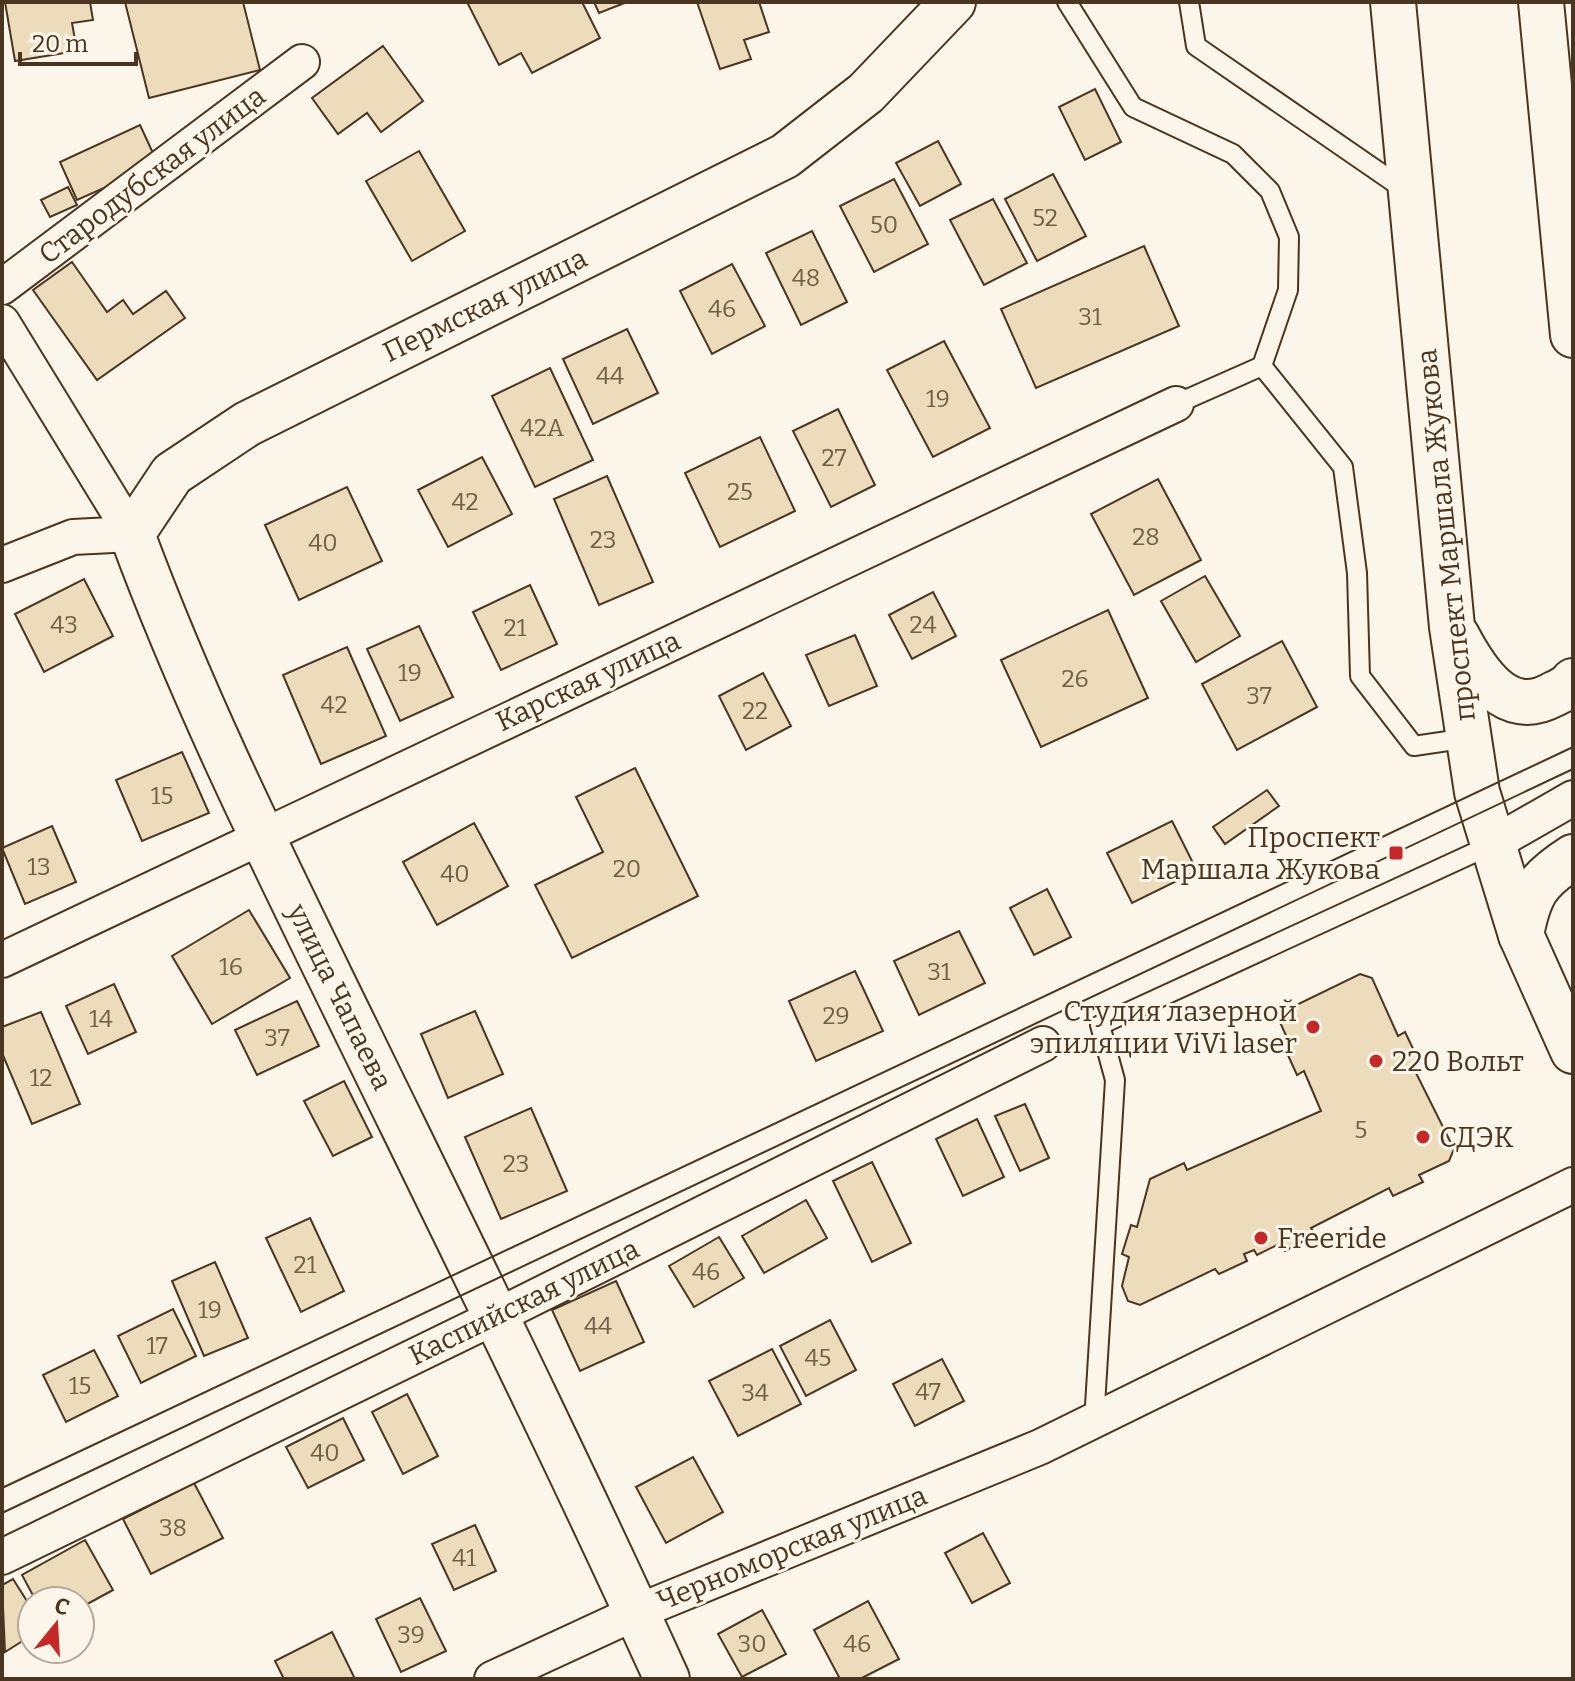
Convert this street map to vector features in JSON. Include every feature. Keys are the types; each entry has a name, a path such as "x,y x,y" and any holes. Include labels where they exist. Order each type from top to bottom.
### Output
{"main road":[{"name":"Пермская улица","path":"132,534 172,474 247,424 785,156 866,93 953,2"},
{"name":"проспект Маршала Жукова","path":"1393,2 1452,627 1477,792 1521,935 1573,1051"},
{"path":"1541,2 1573,335"},
{"name":"улица Чапаева","path":"132,534 164,621 261,835 497,1316 667,1679"},
{"path":"1452,627 1475,670 1506,699 1539,703 1573,681"},
{"path":"1521,935 1527,902 1545,875 1573,857"}],"street":[{"name":"Стародубская улица","path":"2,287 302,62"},
{"name":"улица Чапаева","path":"2,322 132,534"},
{"name":"Карская улица","path":"2,960 1176,404"},
{"path":"2,565 73,537 132,534"},
{"path":"1491,845 1573,798"},
{"name":"Каспийская улица","path":"2,1557 497,1316 1043,1044"},
{"name":"Черноморская улица","path":"492,1679 637,1612 1094,1422 1573,1185"}],"lane":[{"path":"1067,2 1133,107 1233,154 1270,191 1289,237 1288,290 1262,366 1176,404"},
{"path":"1189,2 1196,46 1410,193"},
{"path":"1262,366 1343,467 1357,573 1360,676 1414,746 1468,738"},
{"path":"1094,1422 1115,1080 1100,1025 1491,845"}],"building":[{"path":"5,2 90,2 93,20 72,23 77,51 15,61"},
{"path":"125,2 243,2 260,70 149,98"},
{"path":"467,2 582,2 600,38 532,73 521,53 499,65"},
{"path":"594,2 627,2 599,13"},
{"path":"697,2 759,2 769,32 744,40 751,59 720,69"},
{"path":"383,46 423,101 381,132 367,113 338,134 312,98"},
{"path":"1095,89 1121,142 1085,160 1059,107"},
{"path":"140,125 158,164 77,200 60,162"},
{"path":"938,141 961,184 920,206 896,163"},
{"path":"419,151 465,231 412,261 366,181"},
{"path":"1053,174 1086,236 1037,261 1005,199"},
{"path":"894,179 928,244 874,272 840,206"},
{"path":"68,187 77,205 50,217 41,200"},
{"path":"993,199 1027,263 984,285 950,220"},
{"path":"812,231 847,302 801,325 766,253"},
{"path":"1144,246 1179,326 1036,388 1001,309"},
{"path":"72,262 107,312 123,300 133,314 166,291 185,318 97,380 33,290"},
{"path":"732,264 765,326 712,354 680,291"},
{"path":"627,329 658,393 593,424 563,359"},
{"path":"944,341 990,428 933,457 887,370"},
{"path":"550,368 593,460 535,487 492,396"},
{"path":"838,409 875,485 831,507 793,431"},
{"path":"760,437 795,511 720,547 685,473"},
{"path":"482,457 512,514 448,547 418,490"},
{"path":"607,476 653,582 599,605 554,499"},
{"path":"1158,479 1201,560 1134,595 1091,514"},
{"path":"347,487 382,561 299,600 265,525"},
{"path":"1205,576 1240,636 1196,662 1161,601"},
{"path":"84,579 113,636 44,672 15,614"},
{"path":"530,585 557,644 501,670 473,612"},
{"path":"933,592 956,636 912,659 889,615"},
{"path":"1108,610 1148,698 1041,747 1001,660"},
{"path":"419,626 453,697 400,721 367,649"},
{"path":"855,635 877,686 829,706 806,655"},
{"path":"1282,641 1317,707 1237,750 1202,684"},
{"path":"347,647 386,736 321,764 283,675"},
{"path":"763,673 791,726 746,750 719,696"},
{"path":"182,752 209,813 142,841 116,780"},
{"path":"635,768 698,896 572,958 535,885 603,852 576,797"},
{"path":"1267,790 1279,806 1225,844 1213,827"},
{"path":"1172,821 1197,871 1132,903 1107,853"},
{"path":"474,823 508,886 437,925 403,862"},
{"path":"52,826 76,882 25,904 2,848"},
{"path":"1047,889 1071,937 1034,955 1010,908"},
{"path":"249,910 290,978 212,1024 172,956"},
{"path":"959,931 985,983 919,1015 894,961"},
{"path":"855,971 883,1031 816,1061 789,1001"},
{"path":"1360,974 1372,978 1398,1036 1405,1032 1419,1061 1412,1065 1454,1149 1449,1161 1419,1175 1423,1182 1393,1196 1389,1188 1311,1228 1315,1235 1285,1251 1281,1243 1257,1255 1254,1250 1244,1254 1247,1261 1219,1274 1215,1269 1140,1305 1128,1301 1122,1286 1129,1257 1122,1254 1131,1225 1137,1227 1150,1179 1184,1163 1187,1170 1321,1111 1304,1071 1297,1075 1282,1042 1288,1040 1279,1020 1284,1011"},
{"path":"114,984 136,1032 88,1054 66,1006"},
{"path":"297,1001 319,1046 257,1075 235,1030"},
{"path":"475,1011 503,1074 448,1098 421,1034"},
{"path":"41,1012 80,1104 32,1124 2,1053 2,1027"},
{"path":"344,1081 372,1137 333,1156 304,1101"},
{"path":"1025,1104 1049,1158 1020,1171 995,1116"},
{"path":"531,1108 567,1191 501,1219 465,1137"},
{"path":"977,1119 1004,1177 963,1196 936,1139"},
{"path":"872,1162 911,1243 872,1262 833,1181"},
{"path":"806,1200 827,1238 764,1273 742,1236"},
{"path":"310,1218 344,1291 301,1312 266,1238"},
{"path":"719,1237 744,1278 694,1307 669,1266"},
{"path":"215,1262 248,1338 204,1356 172,1281"},
{"path":"616,1281 644,1342 580,1371 552,1310"},
{"path":"173,1309 196,1356 141,1383 118,1336"},
{"path":"830,1320 856,1370 806,1396 780,1346"},
{"path":"772,1349 801,1404 738,1436 709,1381"},
{"path":"94,1350 118,1396 66,1422 43,1375"},
{"path":"942,1359 964,1401 915,1426 893,1384"},
{"path":"407,1394 438,1456 403,1474 372,1412"},
{"path":"343,1418 364,1460 308,1488 286,1447"},
{"path":"693,1457 723,1512 666,1543 636,1487"},
{"path":"194,1483 223,1538 151,1574 123,1519"},
{"path":"475,1525 496,1571 454,1590 432,1544"},
{"path":"983,1533 1010,1583 972,1603 945,1553"},
{"path":"85,1540 113,1590 96,1599 96,1585 27,1585 22,1575"},
{"path":"13,1579 17,1585 16,1645 5,1652 2,1585"},
{"path":"420,1598 446,1651 401,1672 376,1619"},
{"path":"868,1601 899,1659 860,1679 840,1679 814,1630"},
{"path":"762,1610 786,1654 742,1677 718,1634"},
{"path":"332,1632 355,1679 284,1679 275,1661"}],"tram line":[{"path":"2,1488 1573,747"},
{"path":"2,1513 1573,769"}],"place":[{"name":"Проспект Маршала Жукова","path":"1396,853"},
{"name":"Студия лазерной эпиляции ViVi laser","path":"1313,1027"},
{"name":"220 Вольт","path":"1376,1061"},
{"name":"СДЭК","path":"1423,1137"},
{"name":"Freeride","path":"1261,1238"}]}
